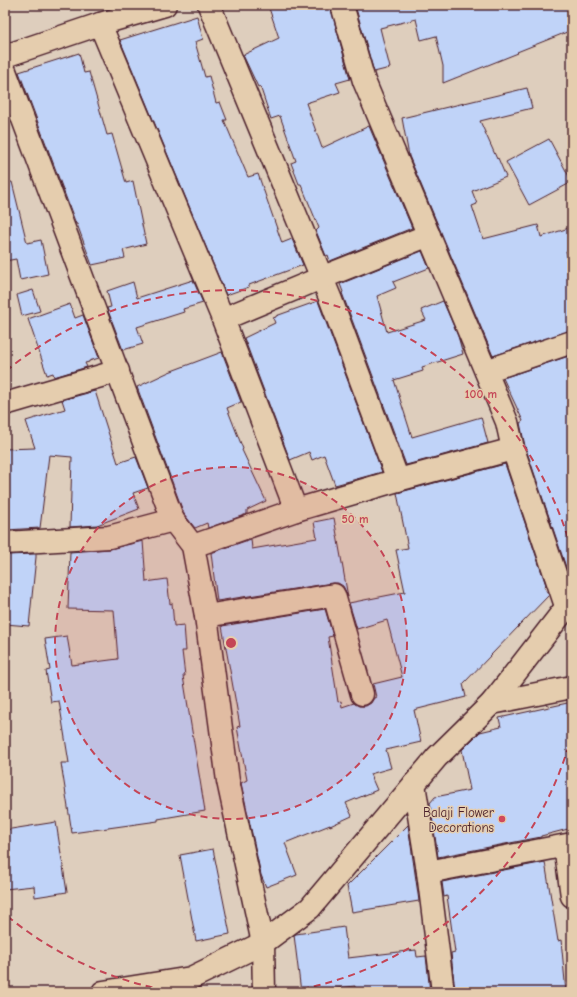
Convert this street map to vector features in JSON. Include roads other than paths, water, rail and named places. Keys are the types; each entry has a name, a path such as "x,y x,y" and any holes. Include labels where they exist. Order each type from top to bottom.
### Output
{"street":[{"path":"5,56 100,24 165,5"},
{"path":"209,5 321,278 398,480"},
{"path":"103,992 191,978 263,943 310,908 437,757 492,702 569,603 513,449 507,422 364,81 342,5"},
{"path":"100,24 223,320 296,510"},
{"path":"5,71 173,520 193,546 206,616 228,781 263,943 264,992"},
{"path":"223,320 321,278 429,235"},
{"path":"486,371 572,342"},
{"path":"5,404 118,371"},
{"path":"193,546 296,510 398,480 513,449"},
{"path":"5,543 109,537 173,520"},
{"path":"206,616 334,595 362,694"},
{"path":"492,702 572,687"},
{"path":"414,784 428,872 443,992"},
{"path":"428,872 568,845 572,896"}],"place":[{"name":"Balaji Flower Decorations","path":"502,819"}]}
